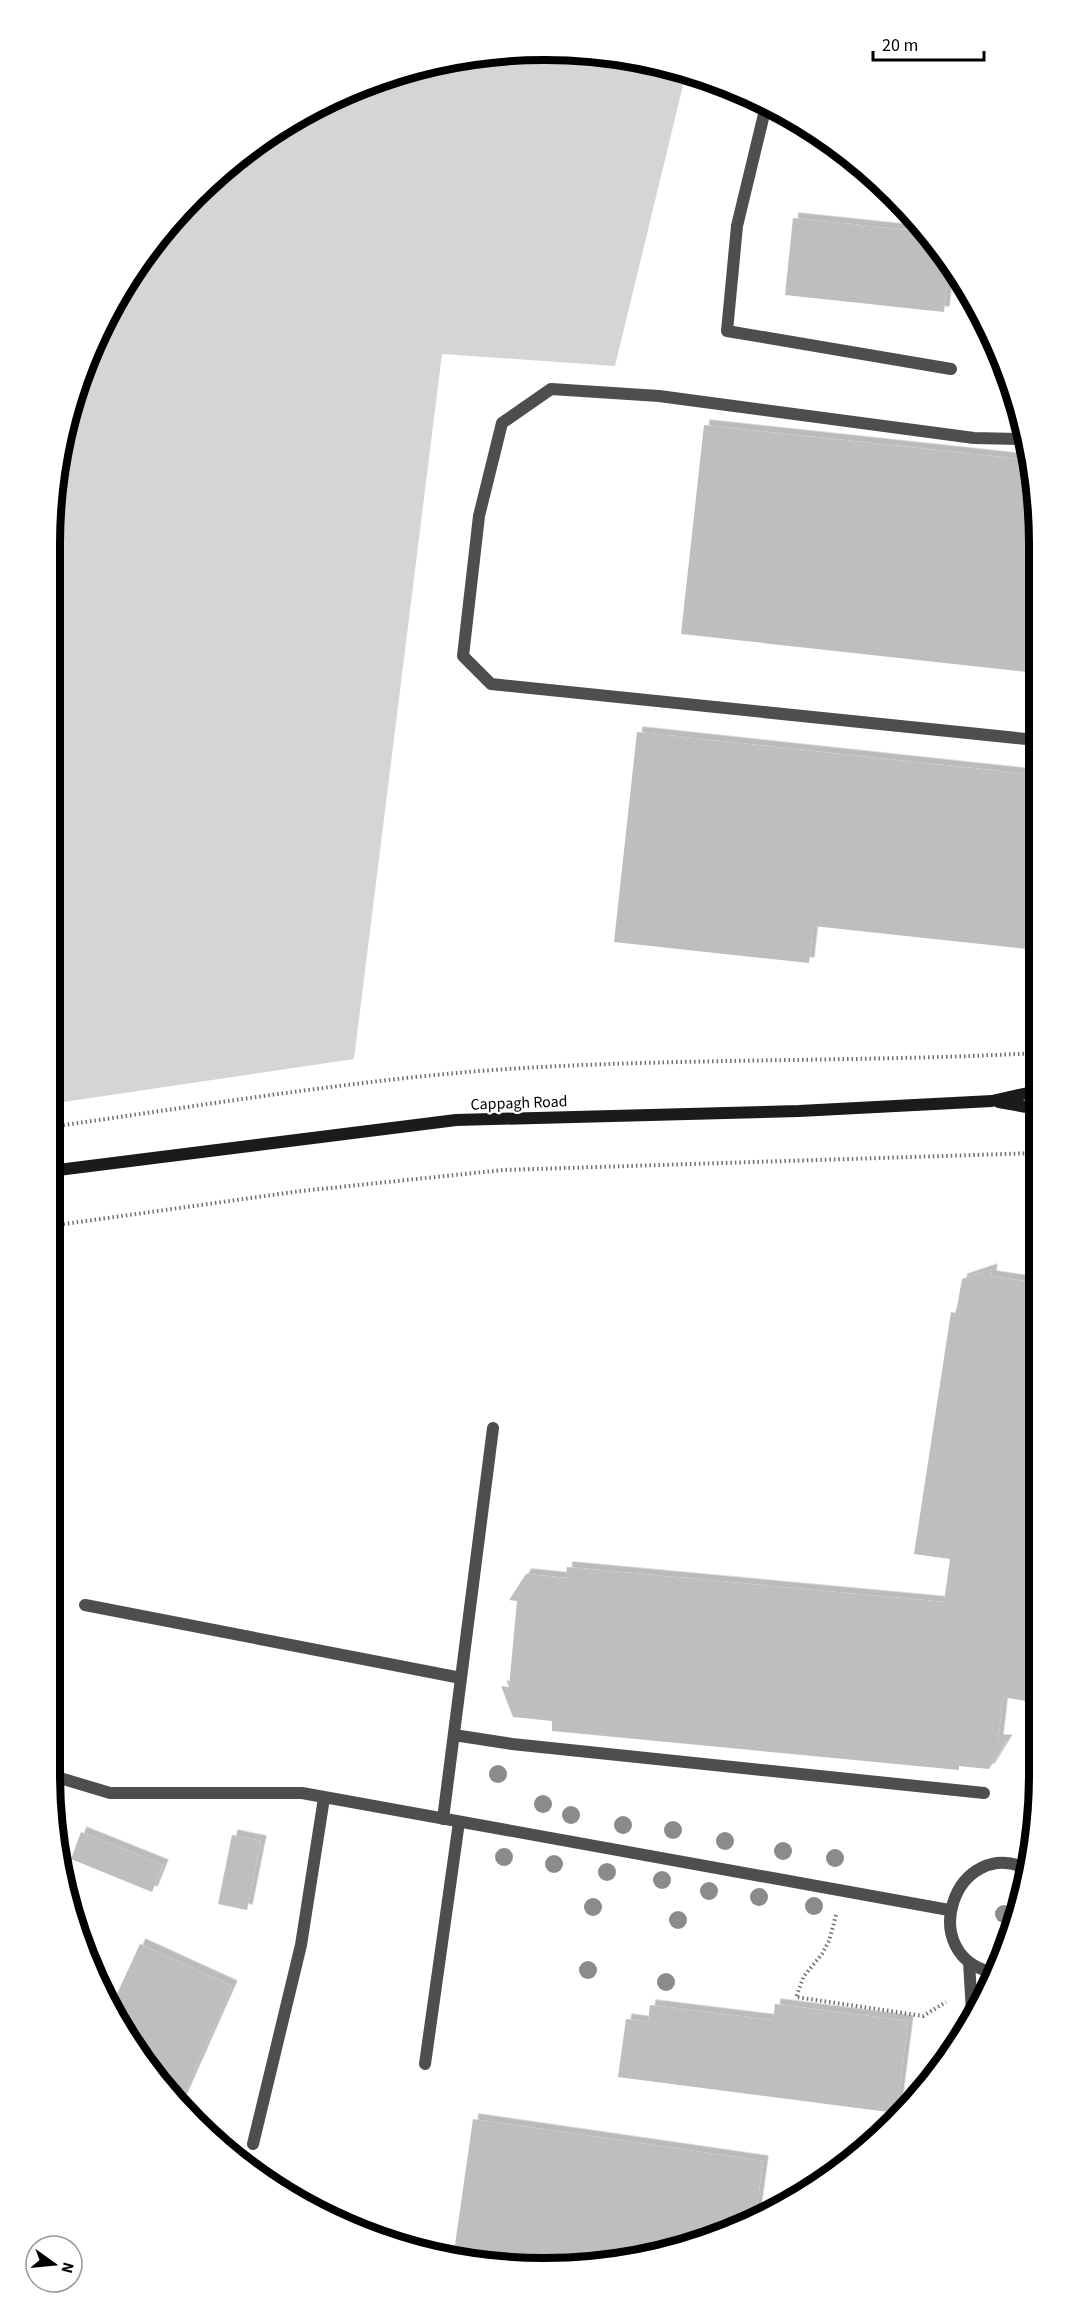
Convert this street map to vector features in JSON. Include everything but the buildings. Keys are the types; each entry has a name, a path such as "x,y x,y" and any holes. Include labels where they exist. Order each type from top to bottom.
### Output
{"street":[{"name":"Cappagh Road","path":"60,1170 456,1120 798,1111 992,1101 1029,1093"},
{"name":"Cappagh Road","path":"992,1101 1029,1108"}],"lane":[{"path":"764,113 737,226 727,331 951,369"},
{"path":"1017,439 974,438 659,396 551,389 502,423 479,516 463,656 491,684 1029,739"},
{"path":"443,1819 493,1428"},
{"path":"85,1605 461,1678"},
{"path":"454,1736 523,1746 984,1793"},
{"path":"60,1778 110,1792 302,1793 949,1910"},
{"path":"253,2144 301,1945 324,1798"},
{"path":"425,2064 459,1822"},
{"path":"987,1971 969,1962 956,1947 949,1929 949,1910 956,1892 967,1877 983,1867 1002,1863 1020,1865"},
{"path":"969,1962 971,2003"}],"path":[{"path":"60,1127 368,1082 481,1071 1029,1053"},
{"path":"60,1225 301,1191 503,1170 1029,1153"},
{"path":"841,1890 829,1941 822,1954 804,1976 796,1997 923,2016 946,2002 969,2007"}],"shaded area":[{"path":"513,61 576,61 608,64 639,69 684,81 615,366 442,354 354,1059 60,1103 61,513 69,450 86,389 110,330 125,302 142,275 180,225 225,180 250,160 302,125 330,110 359,97 419,77 450,69"}]}
